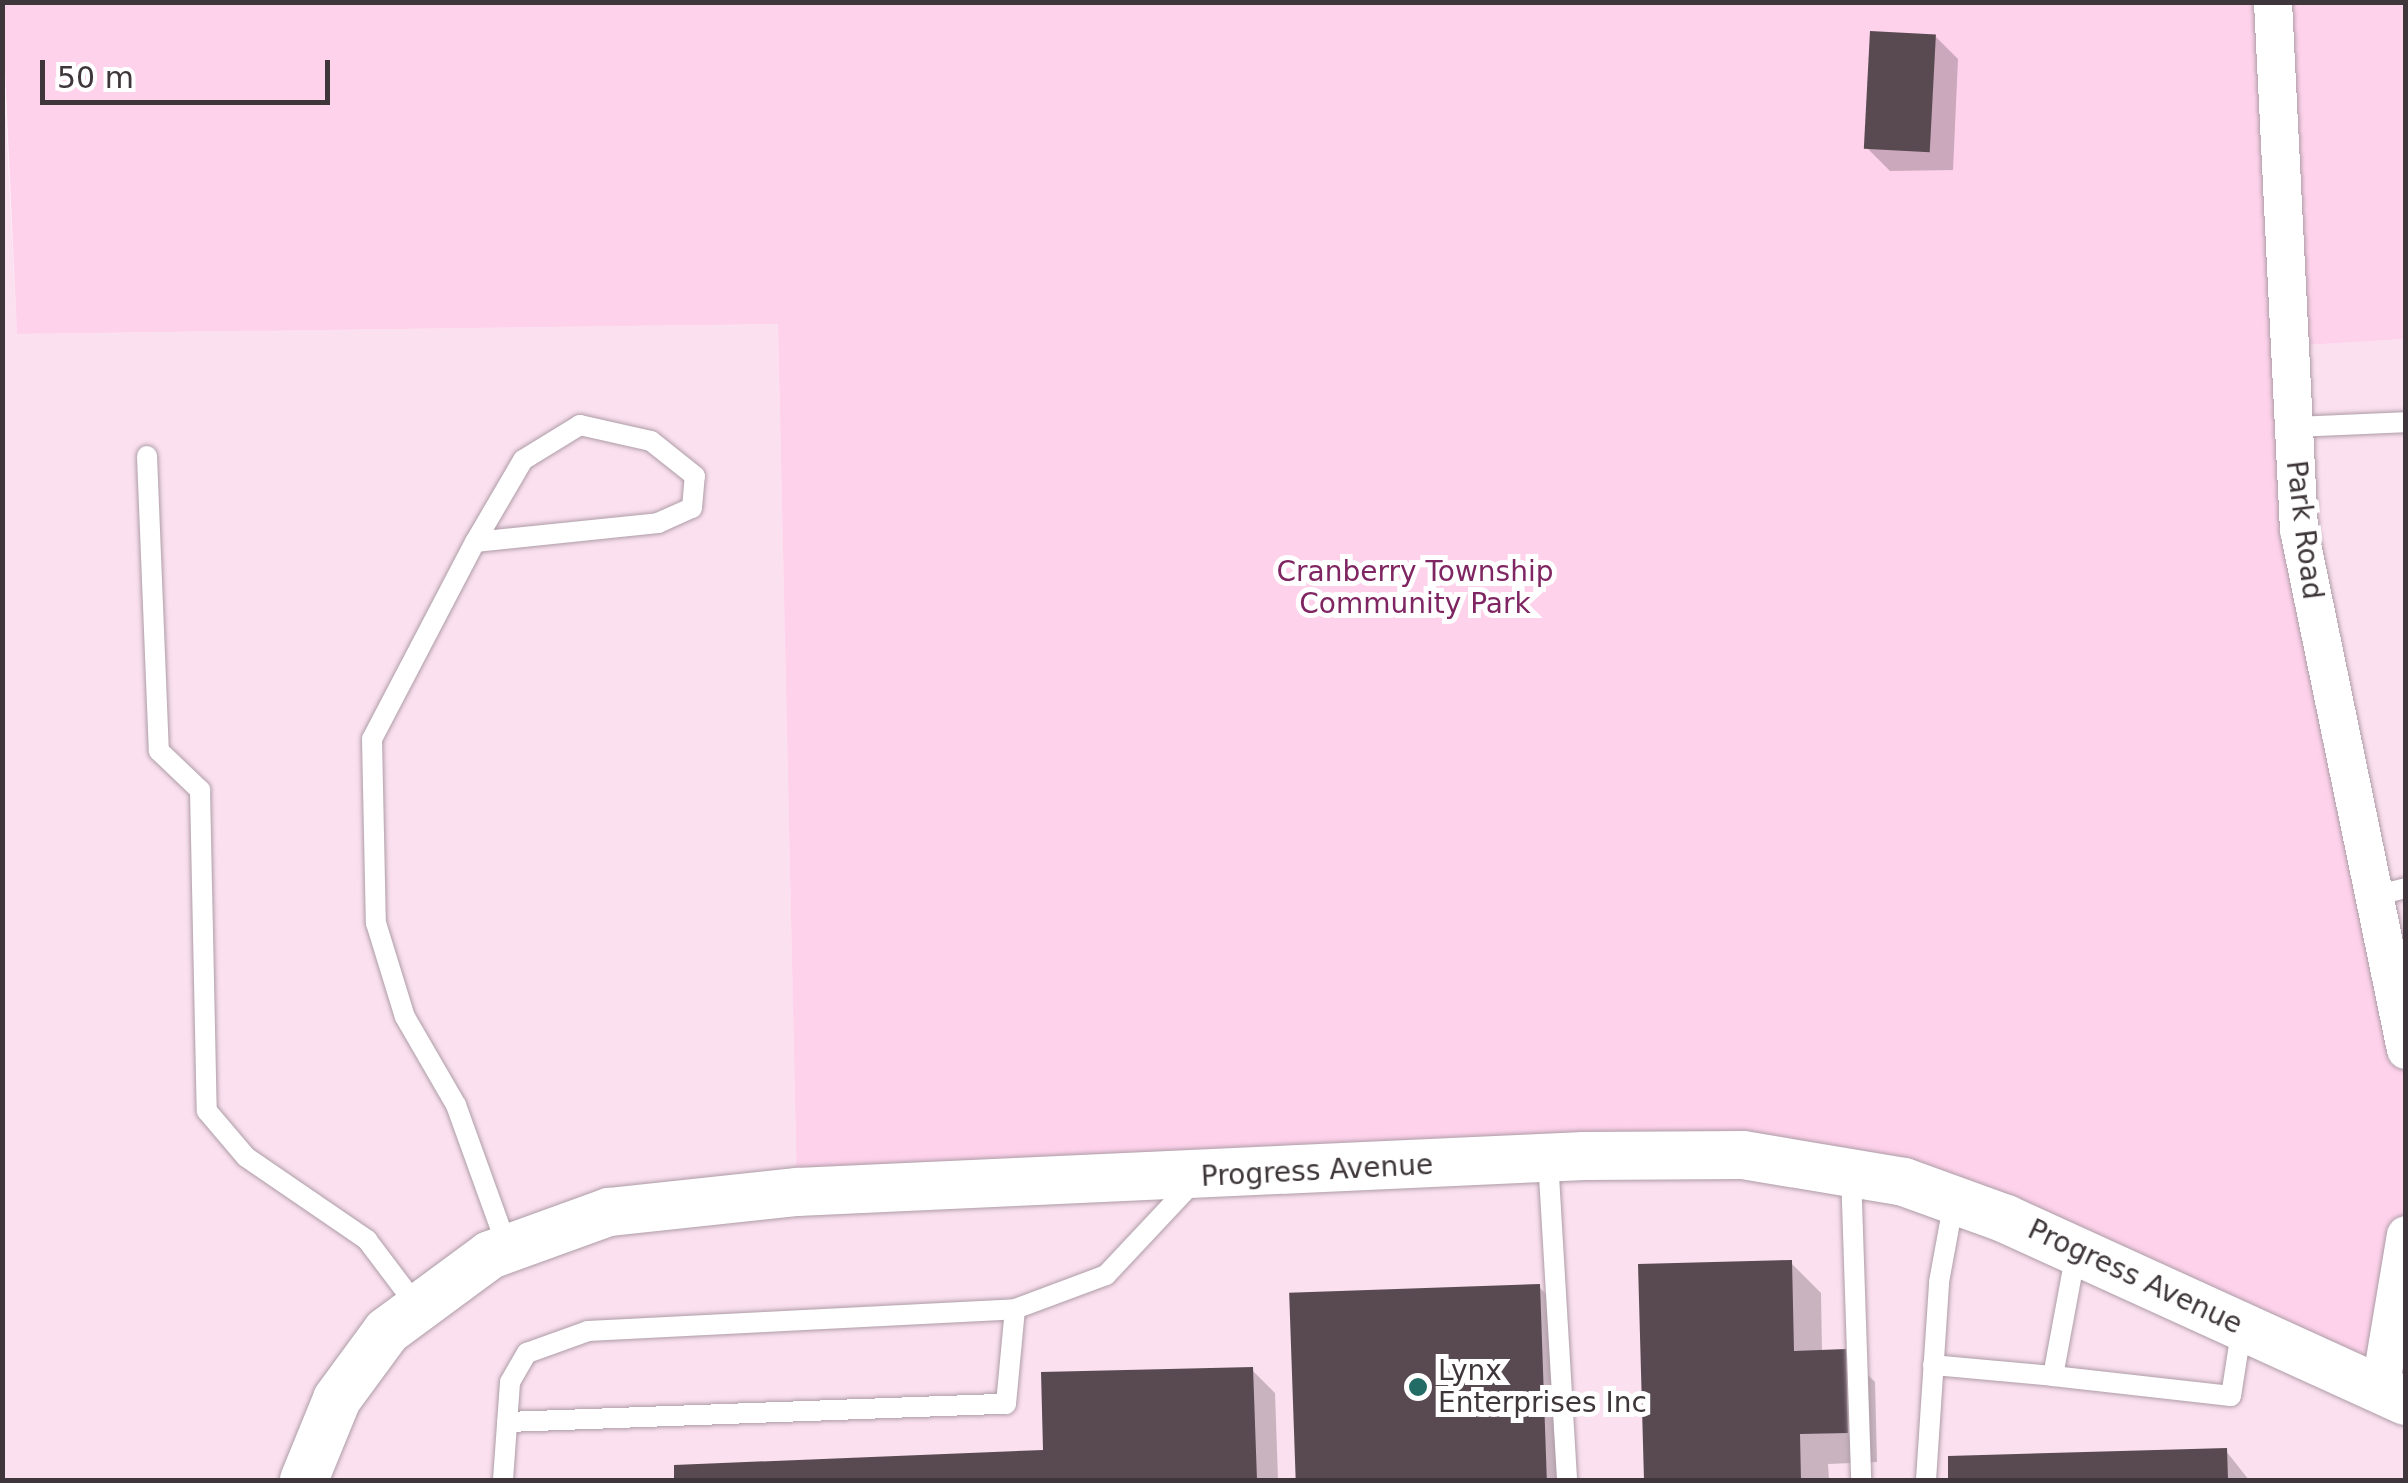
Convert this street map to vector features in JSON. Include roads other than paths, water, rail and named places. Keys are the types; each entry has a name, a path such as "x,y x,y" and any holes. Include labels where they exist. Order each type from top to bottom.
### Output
{"street":[{"name":"Park Road","path":"2273,2 2293,426 2304,563 2390,892 2406,1050"},
{"name":"Progress Avenue","path":"307,1480 337,1399 387,1331 417,1306 507,1247 610,1212 695,1198 1548,1159 1743,1155 1850,1170 1954,1198 2077,1250 2393,1396"},
{"path":"2393,1396 2406,1235"}],"lane":[{"path":"2293,426 2406,422"},
{"path":"474,542 658,523 692,508 695,476 651,441 580,425 523,460 474,542 372,739 376,924 406,1017 456,1104 507,1247"},
{"path":"146,456 159,752 200,790 207,1111 246,1157 367,1240 417,1306"},
{"path":"1548,1159 1567,1480"},
{"path":"1850,1170 1861,1480"},
{"path":"503,1480 510,1382 527,1353 588,1331 1014,1309 1106,1275 1197,1177"},
{"path":"1926,1480 1933,1365 1954,1198"},
{"path":"2053,1376 2077,1250"},
{"path":"508,1422 1006,1404 1014,1309"},
{"path":"1933,1365 2231,1396 2242,1326"}],"place":[{"name":"Lynx Enterprises Inc","path":"1418,1387"}],"park label":[{"name":"Cranberry Township Community Park","path":"1415,588"}]}
